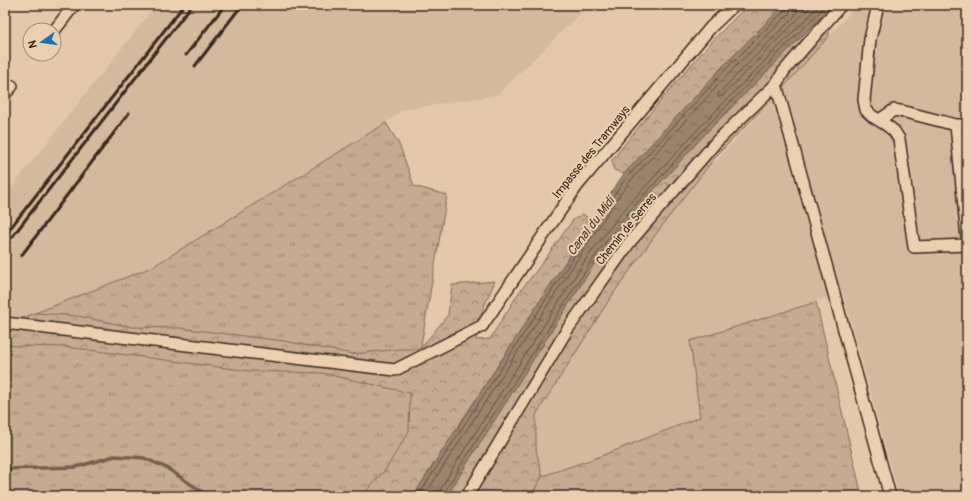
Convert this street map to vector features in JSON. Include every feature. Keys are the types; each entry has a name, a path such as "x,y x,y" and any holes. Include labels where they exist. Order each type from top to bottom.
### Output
{"street":[{"path":"61,22 74,5"},
{"name":"Impasse des Tramways","path":"5,323 395,370 482,326 577,186 711,27 734,5"},
{"name":"Chemin de Serres","path":"467,496 567,330 629,243 716,142 776,84 784,71 840,5"},
{"path":"878,5 870,39 864,100 866,110 894,131 899,139 914,248 967,245"},
{"path":"776,84 890,496"},
{"path":"879,120 894,110 962,125 967,238"}],"shaded area":[{"path":"156,5 578,5 583,11 497,95 402,110 386,123 152,267 5,325 5,196"},
{"path":"855,5 967,5 967,496 899,496 843,293 690,341 701,417 596,458 542,476 528,412 633,250 778,94 849,14"}],"green space":[{"path":"748,5 784,5 725,64 624,174 614,170 612,160 628,140 694,61"},
{"path":"824,14 829,26 829,36 782,89 719,153 664,223 613,294 536,415 536,449 542,476 531,496 447,496 596,261 630,216 705,134"},
{"path":"386,123 399,144 414,186 447,195 419,357 431,405 377,496 5,496 5,325 152,267"},
{"path":"583,214 592,221 413,496 362,496 386,469 409,431 410,393 322,373 249,371 66,347 17,346 5,344 5,325 35,313 77,316 132,327 179,328 284,341 353,354 401,349 420,349 448,315 452,285 495,281 483,309 476,340 490,339 518,294 573,220"},
{"path":"816,302 862,496 531,496 542,476 596,458 700,417 690,341"}],"water":[{"name":"Canal du Midi","path":"784,5 831,5 824,14 705,134 630,216 596,261 447,496 413,496 624,174 725,64"}],"waterway":[{"path":"5,469 76,467 115,456 144,458 167,468 208,496"}],"railway":[{"path":"5,235 184,5"},
{"path":"5,246 192,5"},
{"path":"186,55 225,5"},
{"path":"195,66 242,5"},
{"path":"21,256 129,113"}]}
